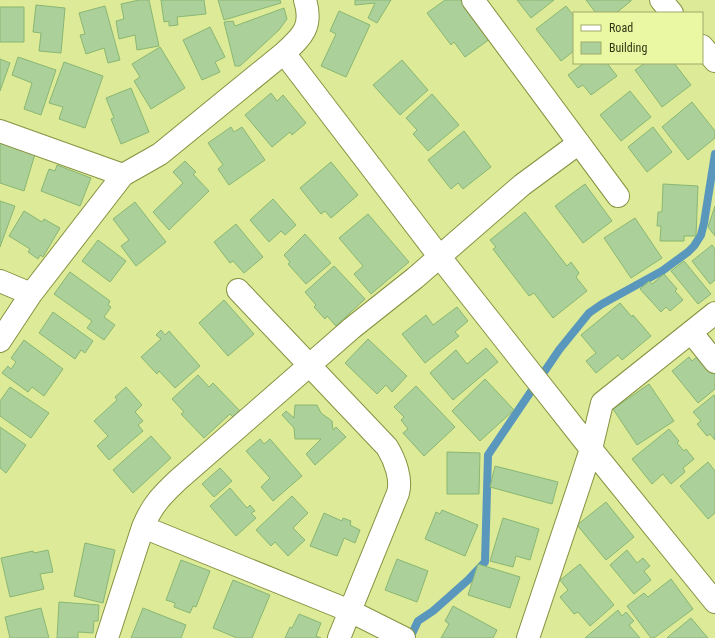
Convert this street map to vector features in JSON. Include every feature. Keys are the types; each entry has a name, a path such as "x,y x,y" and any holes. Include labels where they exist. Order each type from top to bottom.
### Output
{"street":[{"path":"0,341 32,294 123,175 160,154 284,53 300,38 308,20 308,11 305,0"},
{"path":"473,0 618,196"},
{"path":"660,0 671,12"},
{"path":"703,47 715,61"},
{"path":"284,53 439,256 591,449 715,602"},
{"path":"0,131 123,175"},
{"path":"107,638 143,526 149,512 160,497 308,366 522,185 579,143"},
{"path":"0,281 32,294"},
{"path":"238,290 308,366 387,447 392,456 400,485 339,638"},
{"path":"535,635 591,449 602,403 715,313"},
{"path":"691,332 715,362"},
{"path":"143,526 350,611 404,638"}],"building":[{"path":"139,0 149,0 159,46 137,50 135,35 119,39 116,21 124,19 121,4"},
{"path":"161,0 204,0 206,14 177,17 178,25 169,26 169,21 164,22"},
{"path":"218,0 280,0 281,3 224,20"},
{"path":"355,0 391,0 377,23 368,18 375,3 355,5"},
{"path":"445,0 467,0 494,36 465,57 454,42 451,45 427,13"},
{"path":"517,0 554,0 531,18"},
{"path":"586,0 631,0 617,12 595,12"},
{"path":"36,5 65,8 61,53 39,51 41,33 33,32"},
{"path":"105,6 120,60 108,63 104,48 86,54 80,35 85,34 79,13"},
{"path":"566,6 573,15 573,52 561,61 536,29"},
{"path":"0,7 24,7 24,42 0,42"},
{"path":"284,8 287,19 279,30 240,66 235,66 224,22 233,21 235,26"},
{"path":"339,11 370,25 346,77 321,66 336,34 330,31"},
{"path":"210,27 225,57 215,62 220,72 202,80 183,40"},
{"path":"160,47 185,88 151,109 134,81 140,77 132,64"},
{"path":"18,57 56,70 41,115 24,109 32,83 12,75"},
{"path":"0,59 10,63 0,91"},
{"path":"402,60 428,90 400,115 373,85"},
{"path":"64,62 103,76 85,128 59,119 63,107 49,103"},
{"path":"583,64 608,64 617,76 591,95 583,85 578,88 568,75"},
{"path":"644,64 675,64 691,85 662,107 635,70"},
{"path":"131,88 149,132 121,144 111,119 114,118 106,98"},
{"path":"630,91 651,117 621,141 600,115"},
{"path":"271,93 277,101 283,95 306,123 292,135 290,132 272,147 245,115"},
{"path":"432,94 459,125 428,151 413,134 417,130 406,118"},
{"path":"692,102 715,131 715,138 688,160 662,127"},
{"path":"231,127 234,132 242,127 265,160 229,185 218,169 223,165 208,143"},
{"path":"653,127 672,152 647,172 628,147"},
{"path":"464,131 491,167 463,189 458,183 451,189 428,160"},
{"path":"0,143 35,154 24,191 0,183"},
{"path":"185,161 196,172 193,174 209,191 169,230 153,212 183,183 173,172"},
{"path":"331,162 358,195 331,218 325,211 321,214 300,188"},
{"path":"57,165 91,178 80,206 41,191 49,169 55,171"},
{"path":"585,184 612,221 583,243 555,206"},
{"path":"663,184 698,186 696,236 684,236 684,241 660,241 661,226 657,226 658,212 662,212"},
{"path":"273,199 296,225 285,235 281,231 269,242 250,220"},
{"path":"0,201 15,206 0,247"},
{"path":"135,202 166,242 136,266 121,246 129,240 113,219"},
{"path":"715,206 715,236 708,227"},
{"path":"24,211 42,222 44,219 60,228 43,257 40,255 38,259 28,252 30,249 9,236"},
{"path":"525,212 567,266 571,262 579,273 576,277 587,291 553,318 534,293 529,296 493,249 496,247 490,240"},
{"path":"368,214 409,262 371,294 354,274 363,266 339,238"},
{"path":"635,218 662,258 631,278 604,238"},
{"path":"236,224 263,257 244,273 233,261 230,263 214,242"},
{"path":"305,234 331,263 306,284 288,264 290,262 284,255"},
{"path":"98,240 126,261 110,282 82,261"},
{"path":"712,245 715,249 715,280 710,284 692,261"},
{"path":"684,261 711,294 698,304 671,271"},
{"path":"334,266 365,299 336,326 327,316 325,319 314,307 316,305 305,292"},
{"path":"70,272 110,301 108,305 111,307 104,317 115,325 104,340 87,328 92,321 54,294"},
{"path":"664,274 677,289 675,291 683,300 670,311 666,307 661,312 640,289 649,281 652,284"},
{"path":"224,300 254,334 228,356 199,323"},
{"path":"620,303 632,317 633,315 651,336 622,360 618,355 596,373 586,361 596,353 581,335"},
{"path":"457,307 468,321 455,332 459,336 425,363 402,334 426,315 433,325"},
{"path":"53,312 93,341 85,353 81,350 75,359 39,333"},
{"path":"161,330 165,335 169,331 200,366 175,388 159,371 157,374 141,357 161,339 156,335"},
{"path":"368,339 407,376 392,392 386,385 377,394 345,363"},
{"path":"24,340 63,369 44,396 32,387 28,392 2,373 8,366 11,369 16,362 11,358"},
{"path":"486,348 498,362 453,400 430,373 456,350 467,364"},
{"path":"699,355 715,374 715,389 698,403 672,371 689,357 692,361"},
{"path":"198,375 209,387 213,383 240,411 233,417 230,414 204,438 181,414 184,412 172,399"},
{"path":"485,379 514,410 480,441 452,411"},
{"path":"649,384 674,421 637,445 613,409"},
{"path":"416,386 455,427 424,456 403,433 408,429 401,420 404,417 394,407"},
{"path":"10,387 49,413 31,438 0,416 0,401"},
{"path":"126,387 142,405 135,412 143,421 138,425 143,431 109,460 97,446 108,436 94,421 117,400 115,397"},
{"path":"714,395 715,440 710,434 707,436 697,424 701,421 693,412"},
{"path":"295,405 317,405 321,413 332,421 333,430 336,427 346,437 315,465 306,454 321,439 295,439 294,428 282,415 286,411 294,418"},
{"path":"0,427 26,445 6,473 0,468"},
{"path":"669,429 679,441 677,443 684,451 686,449 694,459 683,468 685,472 671,484 663,474 652,484 632,459"},
{"path":"151,436 171,458 133,493 113,470"},
{"path":"260,439 264,444 270,439 302,476 273,501 261,487 270,478 246,451"},
{"path":"447,452 480,453 479,494 447,494"},
{"path":"708,462 715,471 715,513 708,519 680,486"},
{"path":"495,466 558,482 552,504 490,487"},
{"path":"220,468 232,481 214,497 202,484"},
{"path":"230,488 247,508 250,505 255,511 251,513 256,518 236,536 210,506"},
{"path":"292,496 308,513 293,528 305,540 288,556 275,542 271,546 256,530"},
{"path":"606,502 634,537 606,560 577,525"},
{"path":"442,510 478,525 465,556 425,539 436,512 440,514"},
{"path":"324,513 342,521 343,518 351,521 350,525 360,530 355,543 344,538 337,556 310,546"},
{"path":"503,518 539,529 530,560 516,556 513,567 490,561"},
{"path":"85,543 115,550 103,603 74,596"},
{"path":"48,550 53,572 40,574 44,589 10,597 1,558 33,551 34,553"},
{"path":"627,550 637,563 643,558 650,566 644,571 651,580 634,594 610,565"},
{"path":"397,559 428,571 417,602 385,590"},
{"path":"181,560 210,571 196,607 193,606 190,613 174,607 175,603 166,600"},
{"path":"478,564 520,577 510,608 468,595"},
{"path":"580,564 614,605 590,626 578,612 574,614 560,597 568,590 560,580"},
{"path":"671,579 693,609 654,638 651,638 627,606 644,593 648,597"},
{"path":"233,580 270,595 252,638 237,638 213,628"},
{"path":"59,602 99,605 98,621 94,621 93,633 78,632 78,638 57,638"},
{"path":"453,606 497,630 493,638 441,638 449,624 445,621"},
{"path":"41,608 49,638 10,638 5,617"},
{"path":"143,608 186,625 181,638 131,638"},
{"path":"618,610 622,616 626,612 634,621 629,625 640,638 585,638"},
{"path":"299,614 321,623 316,636 321,638 285,638 290,627 292,628"},
{"path":"691,618 708,638 667,638 669,636"}],"waterway":[{"path":"410,638 418,621 433,611 468,580 485,562 488,455 559,350 589,313 602,304 662,271 694,246 701,235 704,223 715,154"}]}
